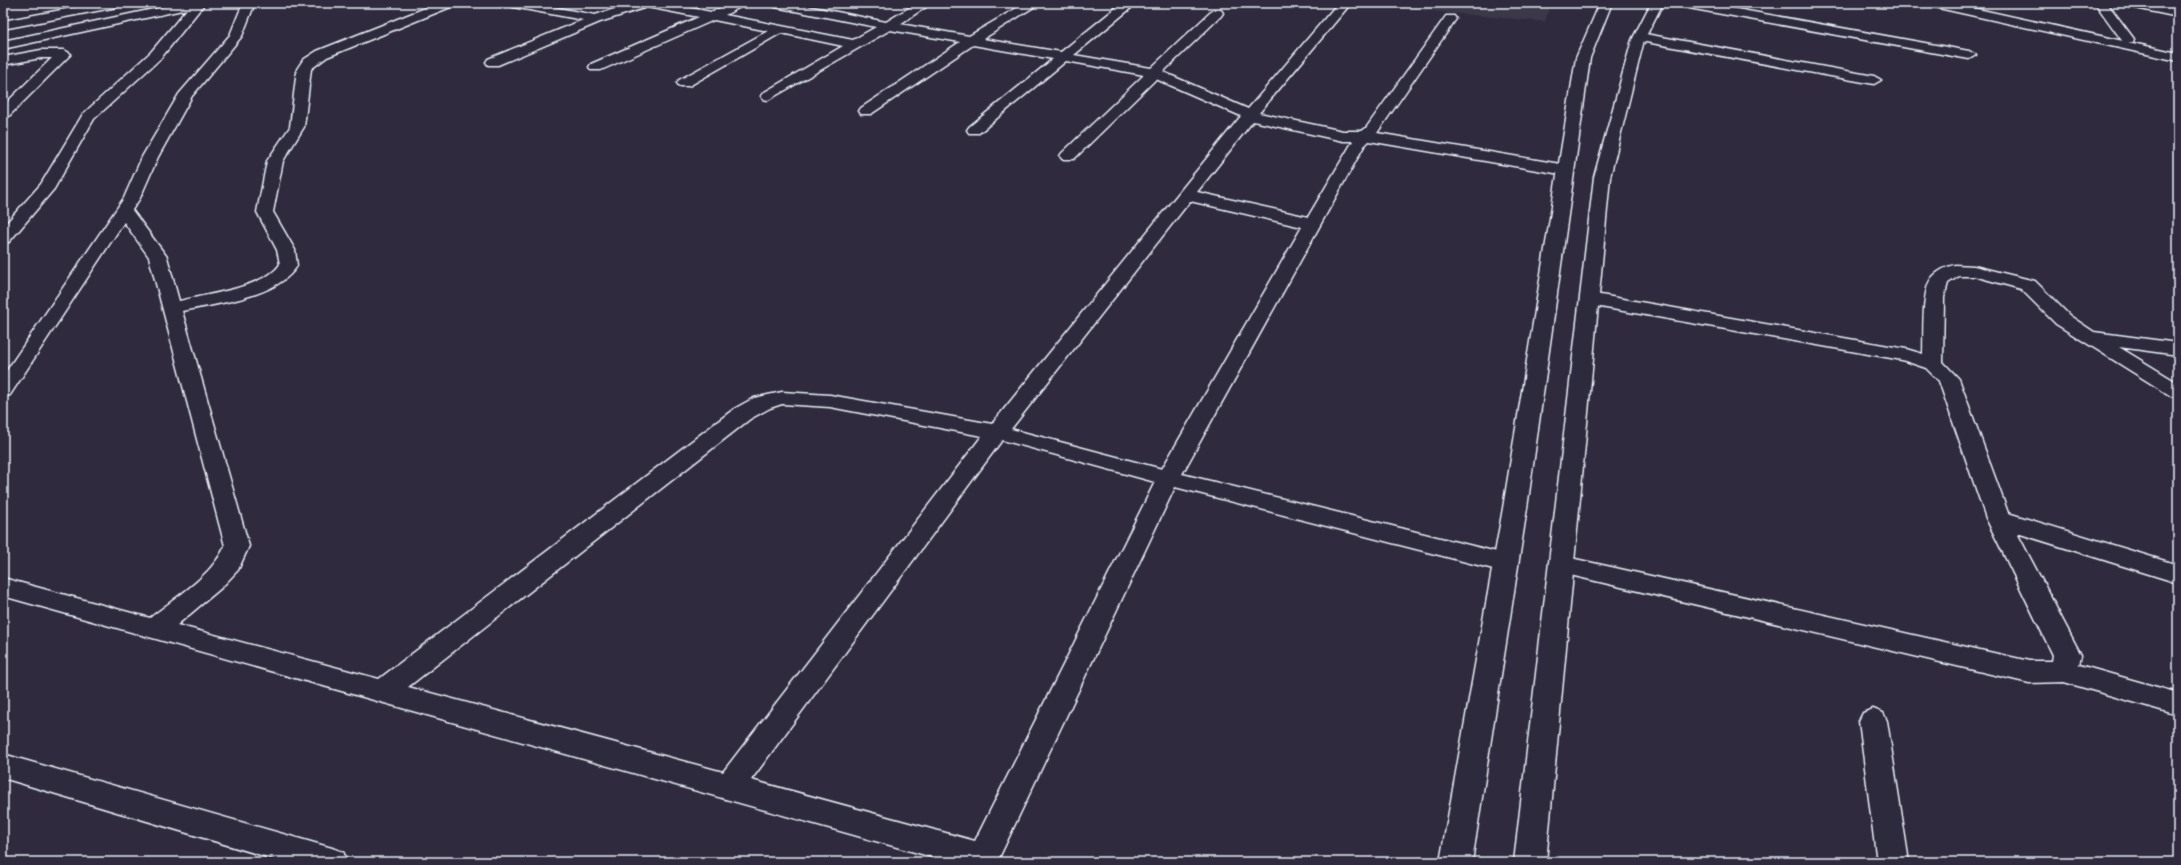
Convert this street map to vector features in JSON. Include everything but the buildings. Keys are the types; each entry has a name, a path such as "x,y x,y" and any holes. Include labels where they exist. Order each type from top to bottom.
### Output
{"street":[{"path":"3,25 117,3"},
{"path":"3,45 199,3"},
{"path":"3,238 48,186 88,117 156,55 199,3"},
{"path":"3,391 132,198 150,157 186,94 236,36 249,3"},
{"path":"172,308 260,285 276,278 284,272 289,264 286,250 265,212 275,161 297,127 302,80 308,63 322,54 449,3"},
{"path":"513,3 596,19"},
{"path":"493,62 596,19 646,3 855,44"},
{"path":"596,68 742,3"},
{"path":"775,3 888,26 1154,73 1260,119 1355,139 1389,153 1565,176"},
{"path":"768,96 926,3"},
{"path":"866,112 972,40 1034,3"},
{"path":"1456,862 1505,563 1583,58 1606,3"},
{"path":"1530,862 1602,177 1640,37 1657,3"},
{"path":"1683,3 1969,55"},
{"path":"1934,3 2079,32 2128,39 2178,50"},
{"path":"1963,3 2178,57"},
{"path":"2101,3 2128,39"},
{"path":"2130,3 2178,13"},
{"path":"974,130 1127,5"},
{"path":"728,787 997,432 1250,115 1343,5"},
{"path":"1068,156 1217,13"},
{"path":"3,588 728,787 982,859 1168,478 1314,224 1355,139 1371,131 1450,18"},
{"path":"684,83 778,30"},
{"path":"1640,37 1874,80"},
{"path":"3,61 41,54 64,54 3,114"},
{"path":"1186,195 1314,224"},
{"path":"124,210 158,257 237,546 229,564 212,582 154,629"},
{"path":"1933,364 1935,297 1939,281 1955,270 1974,271 2028,285 2064,320 2088,337 2178,392"},
{"path":"1589,299 1906,355 1933,364 1949,379 1998,518 2067,655 2064,671"},
{"path":"2088,337 2178,349"},
{"path":"382,692 742,414 762,403 782,398 830,401 997,432 1168,478 1505,563"},
{"path":"1998,518 2178,574"},
{"path":"1562,565 2029,672 2064,671 2178,704"},
{"path":"1873,721 1893,862"},
{"path":"3,766 332,862"}],"shaded area":[{"path":"1348,3 1551,3 1545,22"}]}
